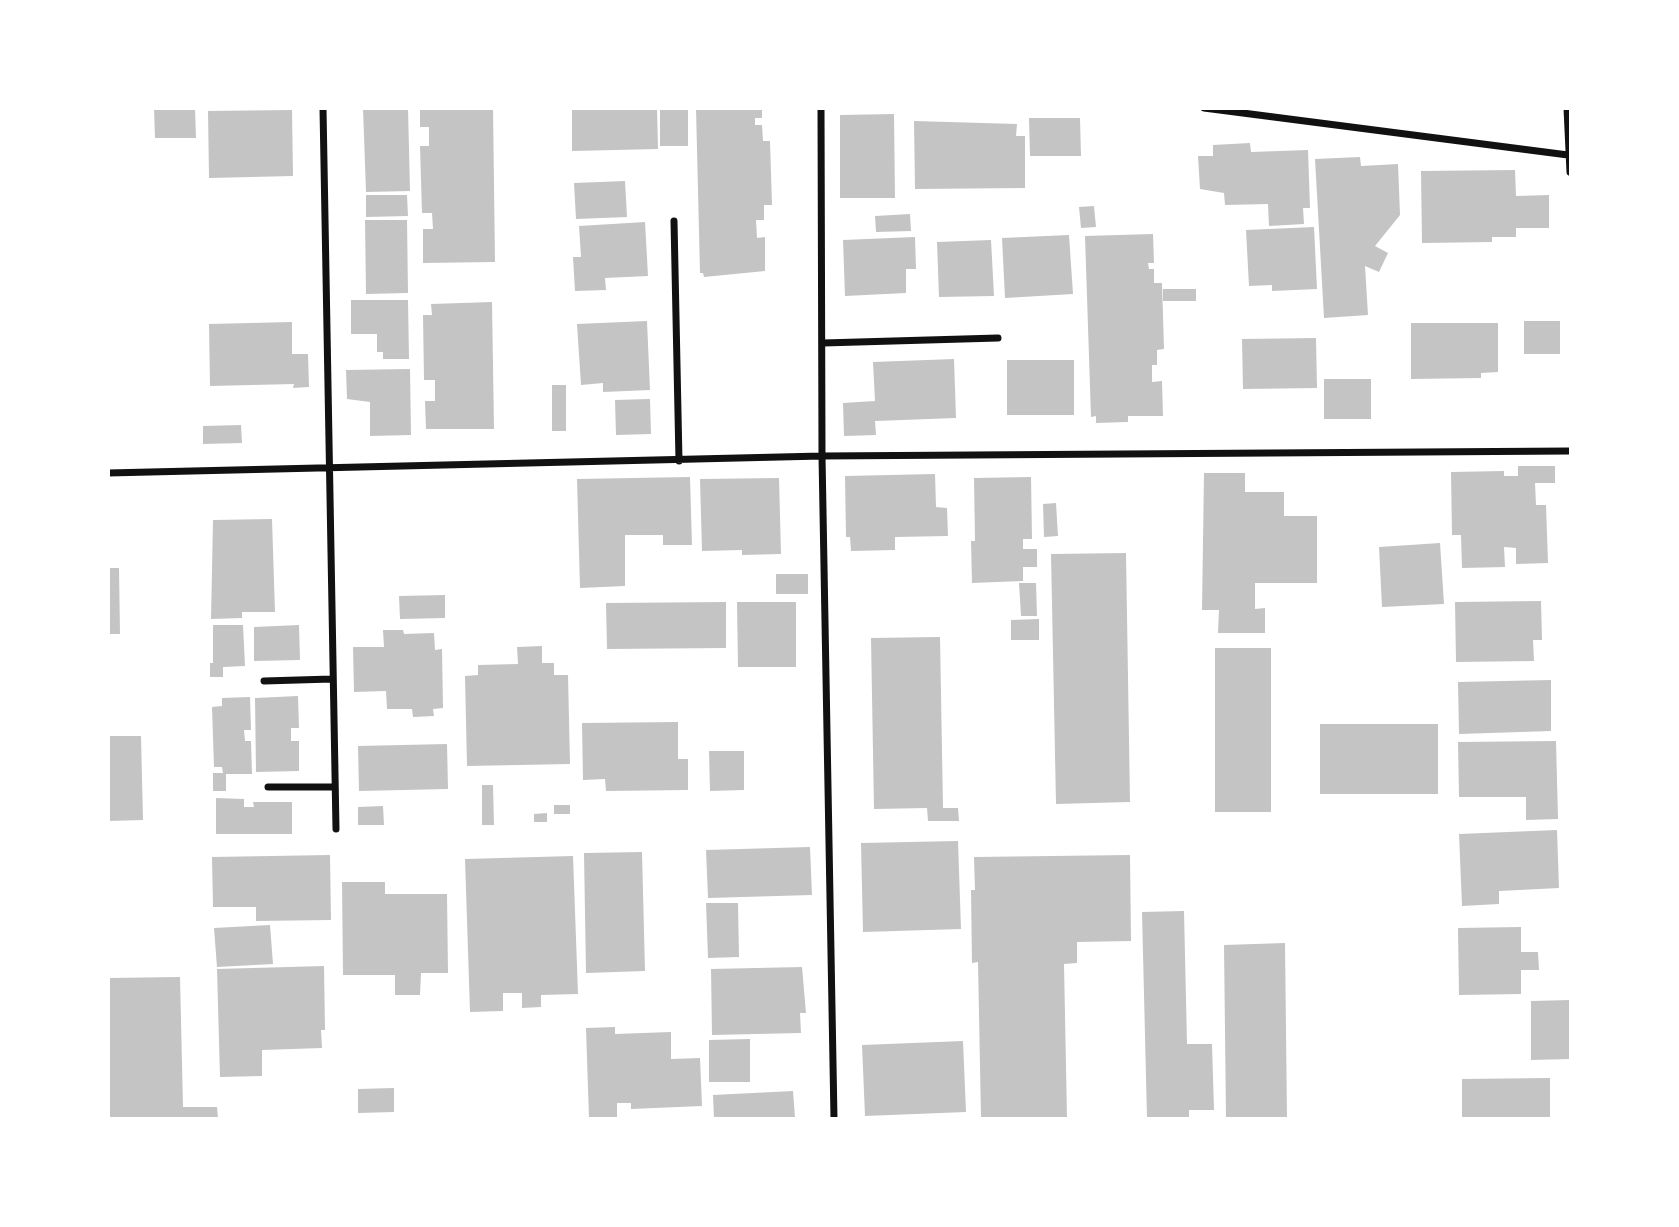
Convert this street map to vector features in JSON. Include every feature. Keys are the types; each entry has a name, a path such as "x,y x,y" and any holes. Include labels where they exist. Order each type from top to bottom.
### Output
{"street":[{"path":"323,108 327,468 336,829"},
{"path":"821,108 822,456 834,1118"},
{"path":"1204,108 1567,155"},
{"path":"1567,108 1567,155 1570,172"},
{"path":"674,222 679,461"},
{"path":"823,343 998,338"},
{"path":"108,473 822,456 1570,451"},
{"path":"264,681 332,679"},
{"path":"268,787 335,787"}],"building":[{"path":"154,108 195,108 196,138 155,138"},
{"path":"363,108 408,108 410,191 366,192"},
{"path":"420,108 493,108 495,262 423,263 423,229 433,229 432,213 422,213 420,146 429,146 429,127 420,127"},
{"path":"572,108 657,108 658,149 572,151"},
{"path":"660,108 688,108 688,146 660,146"},
{"path":"696,108 762,108 762,118 755,118 755,125 762,125 763,141 770,141 772,205 764,205 764,220 756,220 757,238 765,237 765,271 704,277 703,273 700,273"},
{"path":"292,110 293,176 209,178 208,111"},
{"path":"894,114 895,198 840,198 840,115"},
{"path":"1029,118 1080,118 1081,156 1030,156"},
{"path":"914,121 1017,124 1016,136 1025,136 1025,188 915,189"},
{"path":"1250,143 1251,152 1308,150 1310,208 1303,208 1304,224 1269,226 1268,204 1225,205 1224,193 1200,189 1198,156 1213,156 1213,145"},
{"path":"1360,157 1361,166 1398,164 1400,215 1375,246 1388,253 1379,272 1365,266 1368,315 1324,318 1315,159"},
{"path":"1515,170 1516,196 1549,195 1549,228 1516,228 1516,237 1492,237 1492,242 1422,243 1421,171"},
{"path":"625,181 627,217 576,219 574,183"},
{"path":"366,195 407,195 408,216 366,217"},
{"path":"1094,206 1096,227 1081,228 1079,207"},
{"path":"910,214 911,231 876,232 875,216"},
{"path":"365,220 407,220 408,293 366,294"},
{"path":"645,222 648,276 605,278 606,290 575,291 573,257 581,257 579,226"},
{"path":"1314,227 1317,289 1272,291 1272,285 1249,286 1246,230"},
{"path":"1153,234 1154,263 1148,263 1149,269 1154,269 1154,283 1162,283 1164,349 1157,350 1157,365 1152,365 1152,382 1162,381 1163,416 1128,416 1128,422 1096,423 1096,416 1091,417 1085,236"},
{"path":"1069,235 1073,294 1005,298 1002,238"},
{"path":"915,237 916,269 906,269 906,293 845,296 843,240"},
{"path":"991,240 994,296 939,297 937,242"},
{"path":"1163,289 1196,289 1196,301 1163,301"},
{"path":"351,300 408,300 409,359 383,359 383,352 377,352 377,334 351,334"},
{"path":"492,302 494,429 426,429 425,401 435,401 435,380 424,380 423,315 432,315 431,304"},
{"path":"647,321 650,390 603,392 603,383 581,385 577,324"},
{"path":"1524,321 1560,321 1560,354 1524,354"},
{"path":"292,322 292,354 308,354 309,387 293,388 294,384 210,386 209,324"},
{"path":"1411,323 1498,323 1498,372 1481,373 1481,378 1411,379"},
{"path":"1316,338 1317,388 1243,389 1242,339"},
{"path":"954,359 956,418 875,421 876,435 844,436 843,403 875,401 873,362"},
{"path":"1007,360 1074,360 1074,415 1007,415"},
{"path":"410,369 411,435 370,436 370,402 347,399 346,370"},
{"path":"1324,379 1371,379 1371,419 1324,419"},
{"path":"552,385 566,385 566,431 552,431"},
{"path":"650,399 651,434 616,435 615,400"},
{"path":"241,425 242,443 203,444 203,426"},
{"path":"1518,466 1555,466 1555,483 1535,483 1536,505 1546,505 1548,563 1516,564 1516,548 1504,547 1505,567 1462,568 1461,535 1452,535 1451,472 1504,471 1504,476 1518,476"},
{"path":"1204,473 1245,473 1245,492 1284,492 1284,516 1317,516 1317,583 1255,583 1255,609 1265,608 1265,633 1218,633 1219,610 1202,610"},
{"path":"935,474 936,507 947,508 948,536 895,537 895,550 851,551 850,537 846,537 845,476"},
{"path":"690,477 692,545 663,545 663,535 625,535 625,586 580,588 577,479"},
{"path":"1031,477 1032,539 1023,539 1023,549 1037,549 1037,567 1023,567 1023,581 972,583 971,541 975,541 974,478"},
{"path":"779,478 781,554 742,555 742,550 702,551 700,479"},
{"path":"1056,503 1058,536 1044,537 1043,504"},
{"path":"272,519 275,612 242,612 242,618 211,619 213,520"},
{"path":"1440,543 1444,604 1382,607 1379,547"},
{"path":"1126,553 1130,802 1056,804 1051,554"},
{"path":"108,568 119,568 120,634 108,634"},
{"path":"776,574 808,574 808,594 776,594"},
{"path":"1019,583 1036,583 1037,616 1021,616"},
{"path":"445,595 445,618 400,619 399,596"},
{"path":"1541,601 1542,640 1533,640 1534,661 1456,662 1455,602"},
{"path":"726,602 726,648 607,649 606,603"},
{"path":"737,602 796,602 796,667 738,667"},
{"path":"1039,619 1039,640 1011,640 1011,620"},
{"path":"213,625 243,625 245,666 223,667 223,677 210,677 210,663 213,663"},
{"path":"299,625 300,660 254,661 254,627"},
{"path":"383,630 403,630 404,634 434,633 435,650 442,649 443,708 433,709 434,716 413,717 412,709 387,709 386,691 354,692 353,647 384,647"},
{"path":"940,637 943,808 958,808 959,821 928,821 927,808 874,809 871,638"},
{"path":"542,646 542,663 554,663 554,675 568,675 570,764 467,766 465,676 478,675 478,665 518,664 517,647"},
{"path":"1215,648 1271,648 1271,812 1215,812"},
{"path":"1551,680 1551,731 1459,734 1458,682"},
{"path":"298,696 299,728 291,728 291,741 299,741 299,771 256,772 255,698"},
{"path":"250,697 251,730 244,730 245,741 251,741 252,774 226,774 226,791 213,791 213,773 223,773 222,767 214,767 212,707 222,706 222,698"},
{"path":"678,722 678,759 688,759 688,790 606,791 605,779 583,780 582,723"},
{"path":"1320,724 1438,724 1438,794 1320,794"},
{"path":"108,736 141,736 143,820 108,821"},
{"path":"1556,741 1558,819 1526,820 1526,797 1459,797 1458,742"},
{"path":"447,744 448,789 359,791 358,746"},
{"path":"709,751 744,751 744,790 710,791"},
{"path":"482,785 493,785 494,825 482,825"},
{"path":"216,798 244,799 244,807 254,807 253,802 292,802 292,834 216,834"},
{"path":"554,805 570,805 570,814 554,814"},
{"path":"383,806 384,825 358,825 358,807"},
{"path":"547,813 547,822 534,822 534,814"},
{"path":"1557,830 1559,888 1499,891 1499,904 1462,906 1459,834"},
{"path":"958,841 961,929 863,932 861,843"},
{"path":"810,847 812,895 708,898 706,850"},
{"path":"642,852 645,971 586,973 584,853"},
{"path":"330,855 331,920 256,921 256,907 213,907 212,857"},
{"path":"1130,855 1131,941 1077,942 1077,963 1064,964 1067,1118 981,1118 978,962 972,963 971,890 975,890 974,857"},
{"path":"573,856 578,994 541,995 541,1007 522,1008 522,993 503,993 503,1011 470,1012 465,859"},
{"path":"342,882 385,882 385,894 447,894 448,973 421,973 420,995 395,995 395,975 343,975"},
{"path":"706,903 738,903 739,957 708,958"},
{"path":"1184,911 1187,1044 1212,1044 1214,1110 1189,1110 1189,1118 1147,1118 1142,912"},
{"path":"270,925 273,964 217,967 214,928"},
{"path":"1521,927 1521,952 1538,952 1539,970 1521,970 1521,994 1459,995 1458,928"},
{"path":"1285,943 1287,1118 1226,1118 1224,945"},
{"path":"324,966 325,1030 321,1030 322,1048 262,1050 262,1076 220,1077 217,969"},
{"path":"802,967 806,1013 800,1013 801,1033 712,1035 711,969"},
{"path":"180,977 183,1107 217,1107 218,1118 108,1118 108,978"},
{"path":"1570,1000 1570,1059 1531,1060 1531,1001"},
{"path":"615,1027 615,1034 671,1032 671,1059 700,1058 702,1106 631,1109 631,1103 617,1103 617,1118 589,1118 586,1028"},
{"path":"750,1039 750,1082 709,1082 709,1040"},
{"path":"963,1041 966,1112 865,1116 862,1045"},
{"path":"1550,1078 1550,1118 1462,1118 1462,1079"},
{"path":"394,1088 394,1112 358,1113 358,1089"},
{"path":"793,1091 795,1118 714,1118 713,1095"}]}
